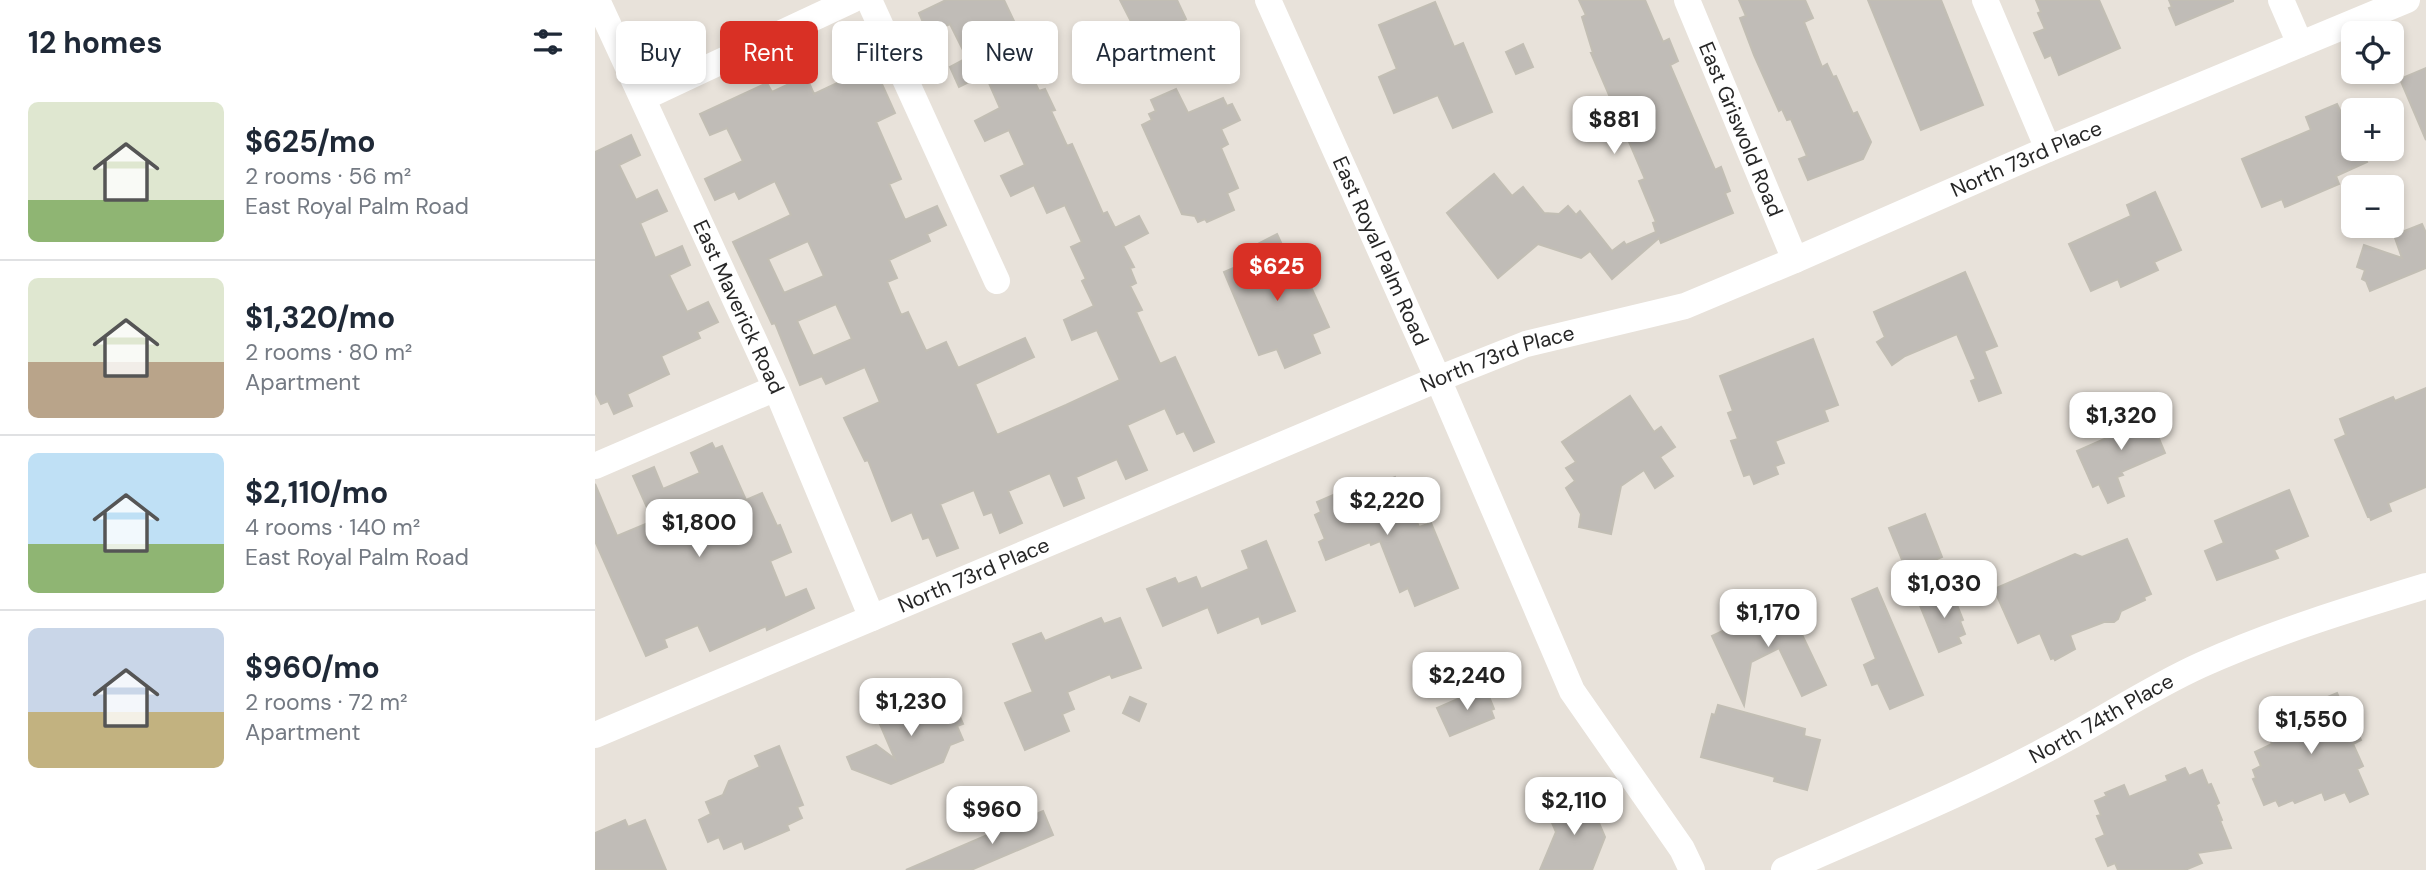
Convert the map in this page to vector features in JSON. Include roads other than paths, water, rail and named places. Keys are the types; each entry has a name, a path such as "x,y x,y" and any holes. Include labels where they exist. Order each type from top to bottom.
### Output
{"street":[{"name":"East Maverick Road","path":"597,0 776,388 872,618"},
{"path":"643,98 852,0"},
{"path":"869,0 997,281"},
{"name":"East Royal Palm Road","path":"1269,0 1438,379 1572,691 1682,849 1692,870"},
{"name":"East Griswold Road","path":"1687,0 1795,260"},
{"path":"1985,0 2047,149"},
{"path":"2281,0 2300,44"},
{"name":"North 73rd Place","path":"595,735 1438,379 1525,344 1685,306 2047,149 2407,0"},
{"path":"595,466 776,388"},
{"name":"North 74th Place","path":"1784,870 1949,798 2054,746 2131,700 2201,665 2289,630 2426,586"}]}
